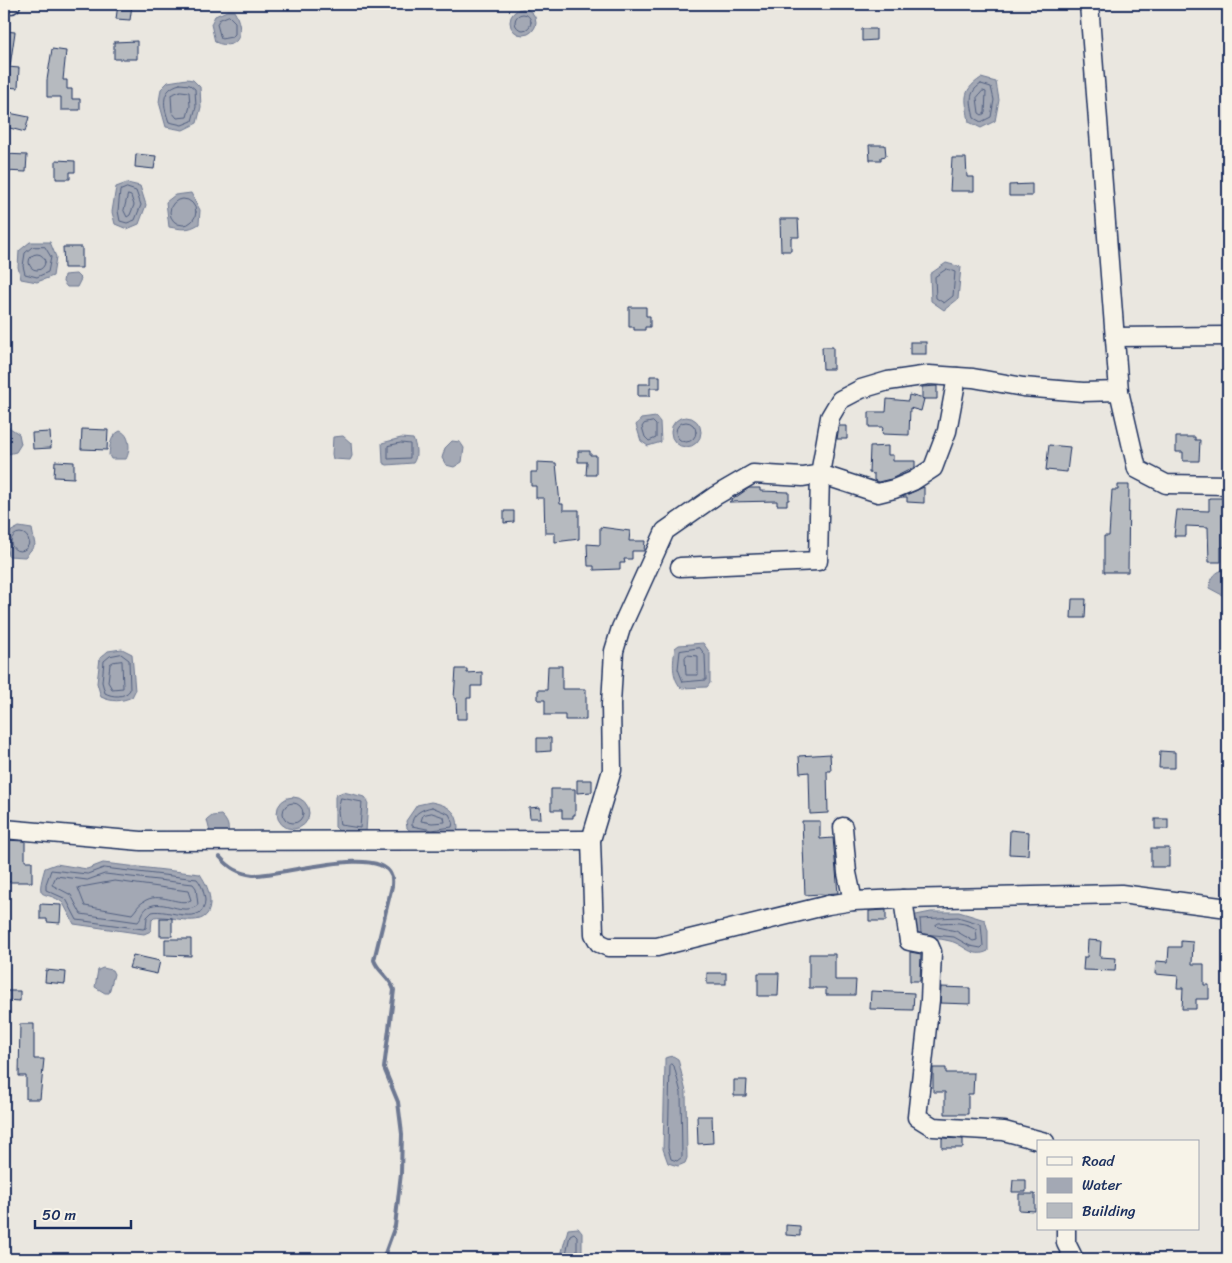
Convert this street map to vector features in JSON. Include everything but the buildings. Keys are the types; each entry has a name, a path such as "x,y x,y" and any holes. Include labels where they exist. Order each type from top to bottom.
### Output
{"street":[{"path":"4,4 11,4"},
{"path":"1089,4 1119,391 1137,469 1166,484 1228,485"},
{"path":"1115,337 1228,336"},
{"path":"680,567 818,561 820,474 830,417 840,400 861,389 888,381 928,374 1023,387 1083,392 1119,391"},
{"path":"957,377 947,431 933,468 913,481 878,493 820,474 803,477 753,474 715,496 665,531 621,628 614,651 611,704 612,770 591,840 594,934 599,943 608,947 656,947 853,901 1121,894 1228,908"},
{"path":"843,827 847,872 853,901"},
{"path":"4,829 141,840 591,840"},
{"path":"904,899 909,941 929,945 932,952 930,1000 916,1117 933,1128 1004,1131 1038,1140"},
{"path":"1066,1230 1066,1243 1074,1259"}],"water":[{"path":"523,9 532,13 536,22 532,31 523,35 514,31 510,22 514,13"},
{"path":"227,11 234,11 240,32 235,42 224,45 215,42 211,24 215,16"},
{"path":"981,78 996,82 999,100 995,121 981,128 969,122 966,97 970,88"},
{"path":"193,80 200,87 201,107 197,123 183,130 166,127 159,102 161,89 168,82"},
{"path":"127,183 140,186 146,205 139,224 127,229 115,224 112,212 116,187"},
{"path":"191,193 200,210 199,224 188,229 169,227 166,202 175,195"},
{"path":"30,242 50,242 56,257 53,276 37,282 21,279 18,267 19,251"},
{"path":"946,263 961,267 958,299 944,310 931,301 930,274"},
{"path":"76,274 81,279 77,287 67,287 63,282 64,275"},
{"path":"656,417 660,422 661,442 648,446 641,441 636,425 641,419"},
{"path":"686,417 697,421 701,432 697,443 686,447 675,443 671,432 675,421"},
{"path":"4,428 10,428 19,434 21,444 16,452 4,455"},
{"path":"120,431 128,439 128,455 126,459 111,459 109,455 111,441 114,435"},
{"path":"343,436 351,443 352,456 350,460 333,459 333,437"},
{"path":"401,438 413,439 416,458 413,463 387,465 383,463 382,443"},
{"path":"452,441 460,442 464,448 462,462 454,467 446,465 442,458 445,448"},
{"path":"19,527 32,529 35,545 25,557 8,556 5,543 8,533"},
{"path":"1226,569 1228,570 1228,593 1224,596 1209,588 1214,575"},
{"path":"703,643 710,653 710,683 707,687 681,688 674,674 675,648 679,645"},
{"path":"122,649 132,654 135,691 132,697 128,699 120,701 109,700 101,697 97,683 100,658 108,651"},
{"path":"343,792 365,797 368,801 366,832 364,834 339,831 335,827 335,797"},
{"path":"293,797 304,802 309,813 304,824 293,829 282,824 277,813 282,802"},
{"path":"431,802 447,807 454,813 458,829 452,834 413,833 407,828 406,821 417,805"},
{"path":"221,815 228,825 227,837 211,836 207,820 212,816"},
{"path":"103,863 200,874 206,884 209,895 208,912 204,917 196,920 154,917 152,919 151,931 144,934 74,924 63,903 43,894 41,891 45,868 56,864 87,869"},
{"path":"931,912 959,912 985,920 988,931 988,951 977,953 950,941 917,937 913,918 916,915"},
{"path":"103,968 112,970 114,974 109,993 105,993 95,987 98,970"},
{"path":"673,1056 678,1059 686,1092 687,1158 685,1163 678,1166 668,1163 663,1149 665,1058"},
{"path":"578,1228 582,1233 582,1259 560,1259 568,1229"}],"waterway":[{"path":"220,857 235,869 253,875 327,864 368,862 383,866 392,876 392,886 374,960 394,990 384,1068 398,1102 402,1134 401,1173 395,1226 383,1259"}]}
